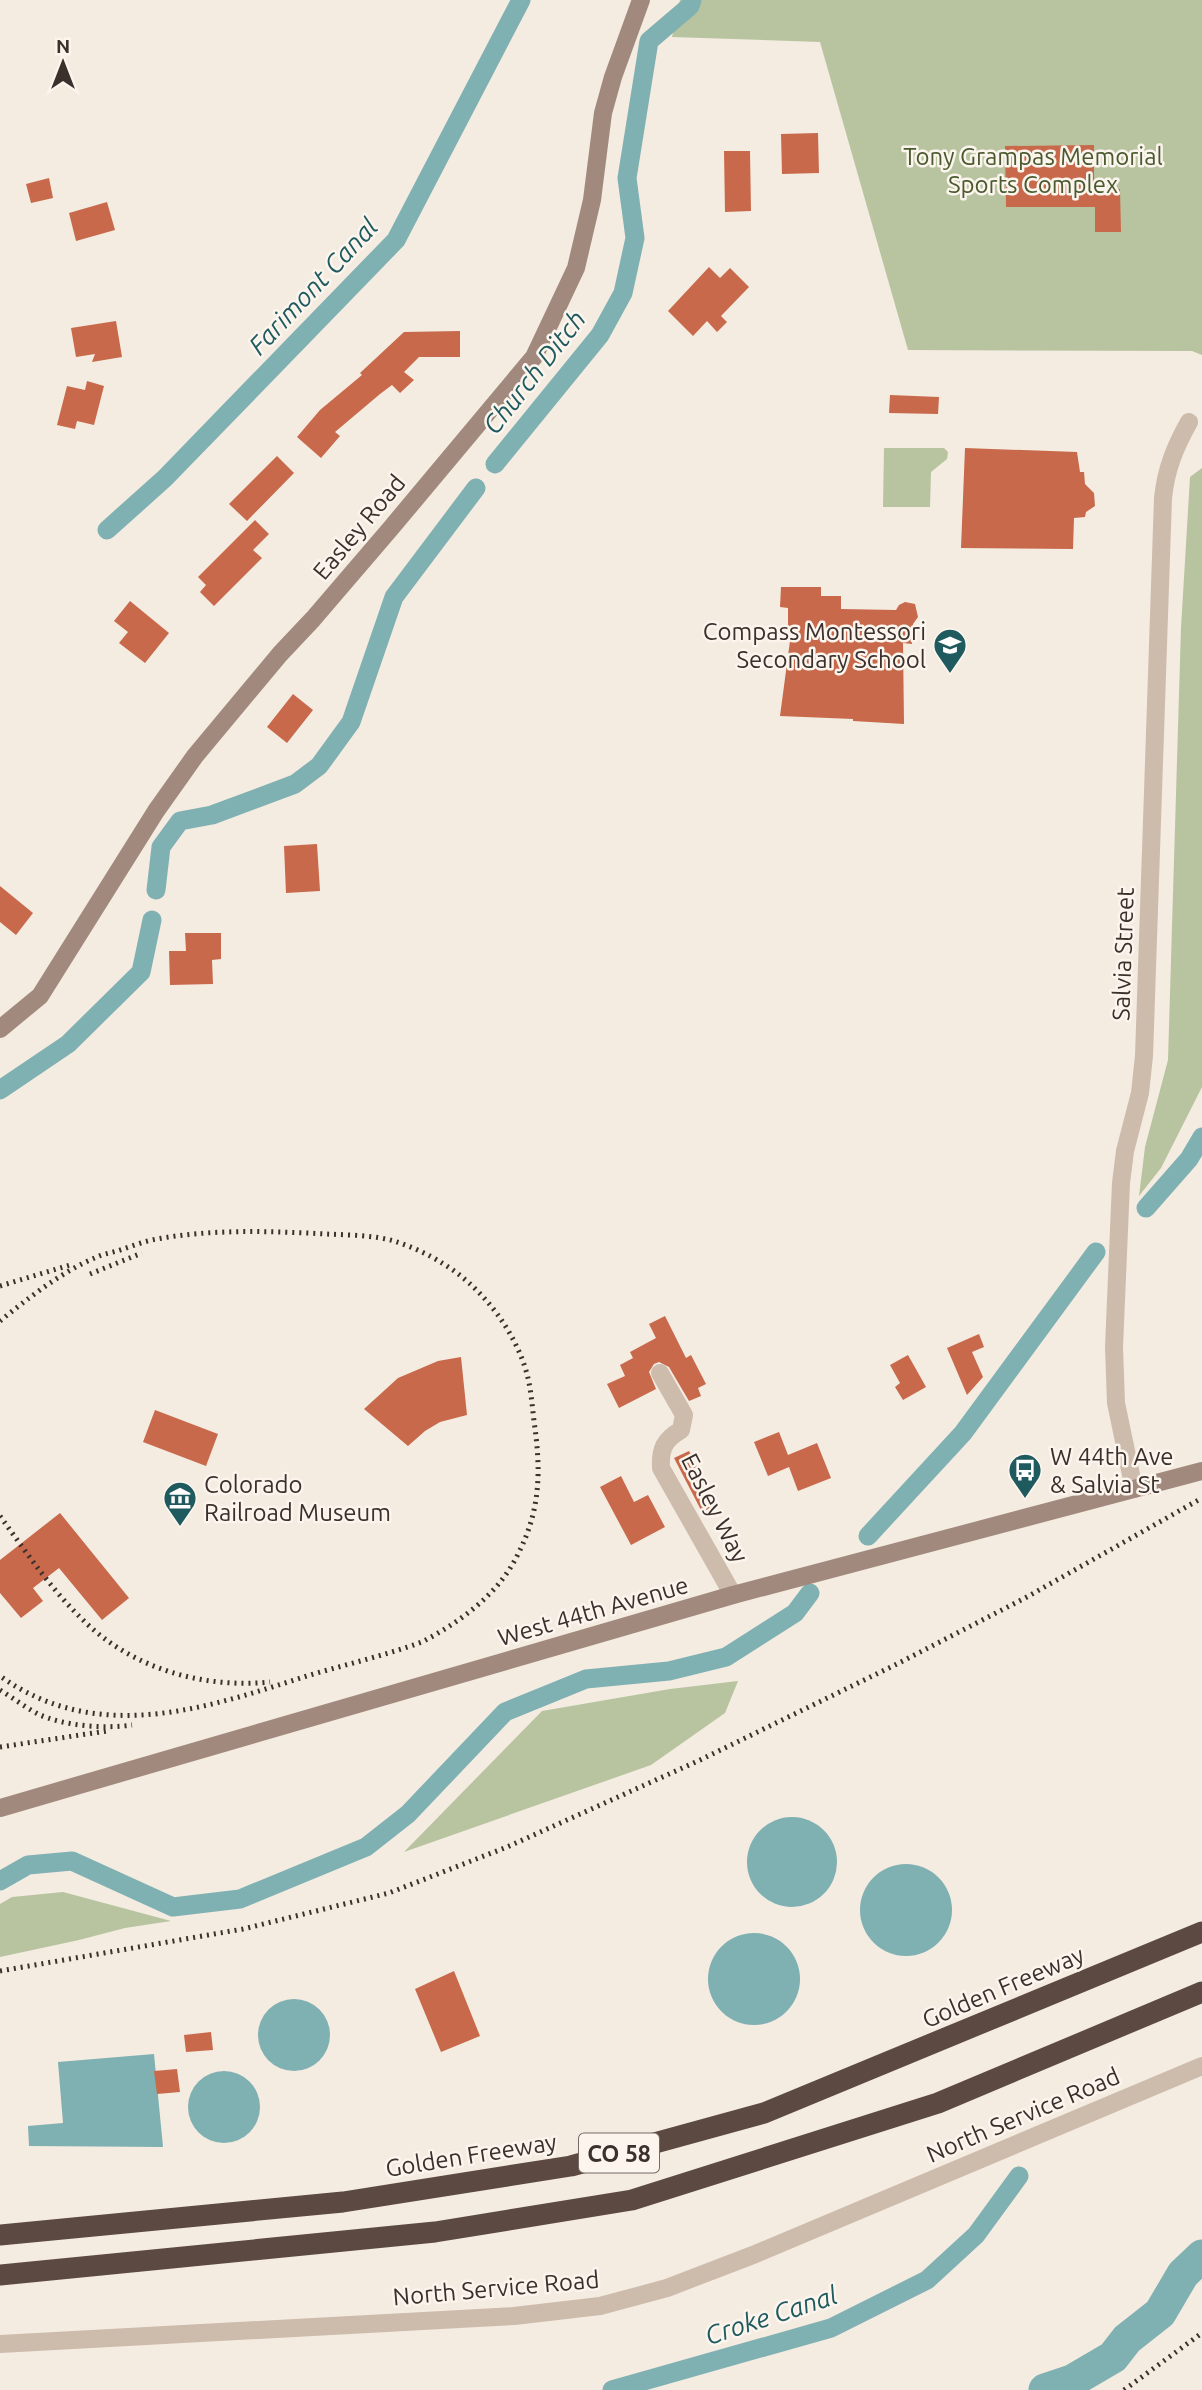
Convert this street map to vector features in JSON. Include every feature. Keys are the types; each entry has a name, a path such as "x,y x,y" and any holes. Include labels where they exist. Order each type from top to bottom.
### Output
{"highway":[{"name":"Golden Freeway","path":"0,2235 343,2202 571,2166 764,2113 1202,1932"},
{"name":"CO 58","path":"0,2275 435,2232 632,2200 938,2103 1202,1992"}],"street":[{"name":"Easley Road","path":"0,1029 40,996 156,811 195,756 534,357 576,268 592,200 603,113 641,0"},
{"name":"Salvia Street","path":"1134,1489 1116,1403 1114,1365 1121,1183 1125,1151 1140,1093 1144,1056 1163,498 1166,472 1189,422"},
{"name":"Easley Way","path":"660,1373 684,1415 681,1430 668,1438 660,1452 661,1468 733,1595"},
{"name":"West 44th Avenue","path":"0,1808 733,1595 1202,1471"},
{"name":"North Service Road","path":"0,2344 514,2316 600,2306 667,2288 753,2255 1202,2066"}],"green space":[{"name":"Tony Grampas Memorial Sports Complex","path":"680,0 1202,0 1202,355 1192,351 908,350 820,42 672,37"},
{"path":"884,448 944,448 948,452 947,459 931,472 930,507 883,507"},
{"path":"1202,468 1202,1087 1161,1168 1139,1196 1145,1147 1168,1060 1181,628 1190,477"},
{"path":"738,1681 725,1713 651,1765 404,1852 542,1711 670,1689"},
{"path":"63,1892 171,1921 125,1928 0,1957 0,1904 12,1897"}],"water":[{"path":"792,1817 809,1820 824,1830 834,1845 837,1862 834,1879 824,1894 809,1904 792,1907 775,1904 760,1894 750,1879 747,1862 750,1845 760,1830 775,1820"},
{"path":"906,1864 924,1867 939,1877 949,1892 952,1910 949,1928 939,1943 924,1953 906,1956 888,1953 873,1943 863,1928 860,1910 863,1892 873,1877 888,1867"},
{"path":"754,1933 771,1937 786,1947 796,1962 800,1979 796,1996 786,2011 771,2021 754,2025 737,2021 722,2011 712,1996 708,1979 712,1962 722,1947 737,1937"},
{"path":"294,1999 314,2005 324,2015 330,2035 324,2055 314,2065 294,2071 274,2065 264,2055 258,2035 264,2015 274,2005"},
{"path":"154,2054 163,2147 29,2146 28,2126 63,2123 58,2062"},
{"path":"224,2071 244,2077 254,2087 260,2107 254,2127 244,2137 224,2143 204,2137 194,2127 188,2107 194,2087 204,2077"}],"building":[{"path":"818,133 819,173 782,174 781,134"},
{"path":"1094,145 1094,190 1120,189 1121,232 1095,232 1095,207 1006,207 1005,146"},
{"path":"724,151 750,151 751,211 725,212"},
{"path":"49,178 53,198 31,203 26,184"},
{"path":"107,202 115,230 76,241 69,213"},
{"path":"709,267 720,278 730,268 749,287 721,316 727,322 717,332 707,321 693,336 668,311"},
{"path":"116,321 122,357 92,362 95,354 76,357 71,328"},
{"path":"460,331 460,357 419,357 404,372 414,380 400,393 392,385 380,394 335,432 340,436 321,458 297,437 320,410 362,375 360,373 404,332"},
{"path":"87,381 104,386 94,425 77,421 75,429 57,425 67,386 85,390"},
{"path":"890,395 939,397 938,414 889,413"},
{"path":"965,448 1077,452 1080,472 1084,472 1085,484 1094,493 1095,506 1086,512 1085,517 1074,518 1073,549 961,548"},
{"path":"277,456 294,473 247,521 229,504"},
{"path":"255,520 269,534 253,550 262,558 214,606 200,592 206,585 198,577"},
{"path":"781,587 821,587 821,596 841,596 841,609 896,610 905,602 915,604 918,617 913,624 912,644 903,643 904,724 780,716 790,641 788,608 780,607"},
{"path":"130,601 169,633 145,663 119,643 128,632 114,621"},
{"path":"293,694 313,710 287,743 267,727"},
{"path":"317,844 320,891 286,893 284,846"},
{"path":"0,886 33,913 16,935 0,922"},
{"path":"185,933 221,933 221,959 212,960 213,984 170,985 169,951 186,951"},
{"path":"665,1316 686,1358 691,1355 706,1384 698,1388 701,1396 689,1401 669,1367 659,1362 654,1364 649,1372 656,1389 619,1408 607,1384 625,1376 620,1365 633,1358 630,1352 656,1338 649,1324"},
{"path":"979,1334 984,1347 972,1352 983,1377 967,1395 947,1348"},
{"path":"908,1355 926,1387 903,1400 895,1387 900,1383 890,1365"},
{"path":"461,1357 467,1415 440,1422 408,1446 364,1409 398,1378 438,1361"},
{"path":"155,1410 218,1434 206,1466 143,1442"},
{"path":"779,1432 788,1455 817,1443 831,1478 798,1491 789,1467 768,1476 754,1442"},
{"path":"689,1451 716,1505 702,1512 674,1458"},
{"path":"621,1476 634,1502 648,1495 665,1527 631,1545 600,1487"},
{"path":"60,1513 129,1598 102,1620 59,1568 33,1588 43,1601 21,1618 0,1593 0,1560"},
{"path":"454,1971 480,2036 441,2052 415,1989"},
{"path":"211,2032 213,2050 186,2052 184,2035"},
{"path":"177,2069 180,2092 157,2094 154,2071"}],"waterway":[{"name":"Farimont Canal","path":"107,530 165,478 396,240 521,0"},
{"name":"Church Ditch","path":"495,464 600,335 623,293 635,238 627,178 649,41 690,6 692,0"},
{"name":"Church Ditch","path":"156,890 161,847 180,821 212,815 295,784 319,766 351,722 394,597 476,488"},
{"name":"Church Ditch","path":"0,1090 68,1044 141,972 152,920"},
{"path":"1146,1208 1189,1159 1202,1137"},
{"path":"868,1536 963,1433 1096,1252"},
{"path":"0,1881 28,1865 72,1861 173,1907 240,1899 366,1847 408,1814 505,1712 586,1679 669,1671 726,1657 795,1613 810,1593"},
{"name":"Croke Canal","path":"612,2390 831,2328 927,2280 976,2235 1019,2176"},
{"path":"1045,2390 1072,2381 1113,2357 1127,2339 1160,2313 1183,2274 1202,2256"}],"railway":[{"path":"0,1321 72,1269 102,1255 152,1240 220,1232 262,1232 360,1236 394,1241 425,1253 456,1273 483,1297 505,1326 522,1358 528,1380 538,1473 531,1521 510,1568 477,1606 422,1642 232,1699 153,1714 114,1715 75,1710 37,1697 0,1676"},
{"path":"90,1274 142,1253"},
{"path":"0,1286 70,1265"},
{"path":"0,1971 243,1929 389,1893 507,1847 698,1761 897,1664 1025,1598 1202,1498"},
{"path":"0,1516 60,1596 102,1637 123,1651 169,1672 194,1678 219,1682 270,1682"},
{"path":"0,1690 48,1718 72,1724 109,1727 132,1725"},
{"path":"0,1747 107,1731"},
{"path":"1124,2390 1202,2333"}],"place":[{"name":"Compass Montessori Secondary School","path":"950,675"},
{"name":"W 44th Ave & Salvia St","path":"1025,1500"},
{"name":"Colorado Railroad Museum","path":"180,1528"}]}
